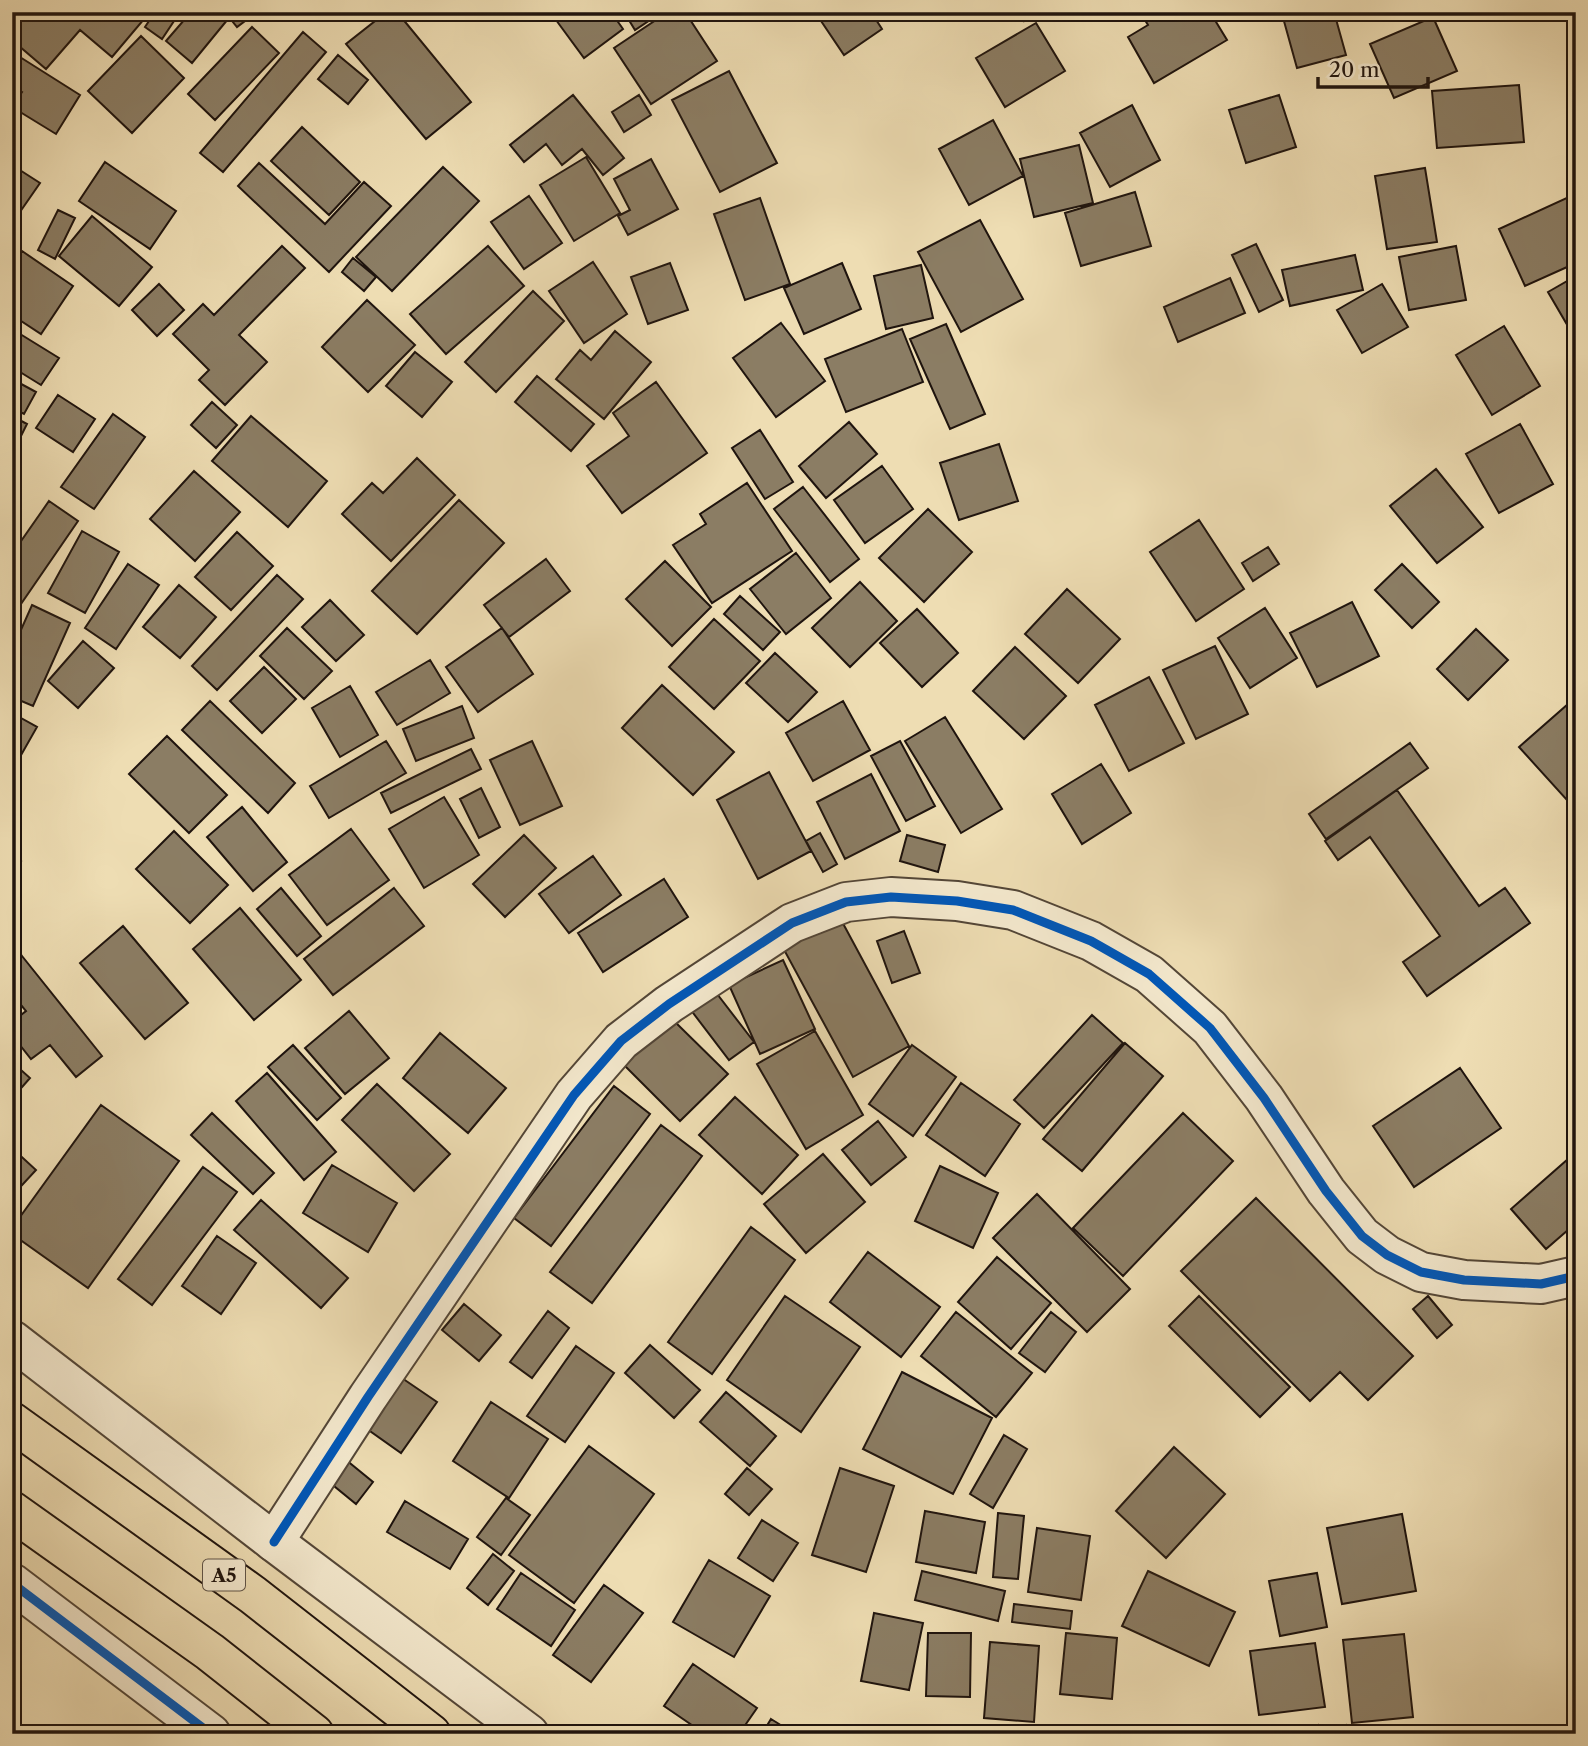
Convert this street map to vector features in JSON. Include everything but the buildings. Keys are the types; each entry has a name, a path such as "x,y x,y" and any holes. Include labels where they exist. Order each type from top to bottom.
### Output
{"highway":[{"name":"A5","path":"12,1422 253,1595 431,1734"},
{"path":"12,1511 210,1652 314,1734"}],"street":[{"path":"274,1542 368,1397 574,1095 621,1041 669,1004 792,923 846,902 891,897 957,901 1013,910 1091,941 1149,974 1210,1028 1264,1098 1326,1191 1362,1236 1387,1255 1421,1272 1464,1280 1541,1284 1576,1276"},
{"path":"12,1340 274,1542 530,1734"},
{"path":"12,1583 211,1734"}],"cycle path":[{"path":"274,1542 368,1397 574,1095 621,1041 669,1004 792,923 846,902 891,897 957,901 1013,910 1091,941 1149,974 1210,1028 1264,1098 1326,1191 1362,1236 1387,1255 1421,1272 1464,1280 1541,1284 1576,1276"},
{"path":"12,1583 211,1734"}]}
